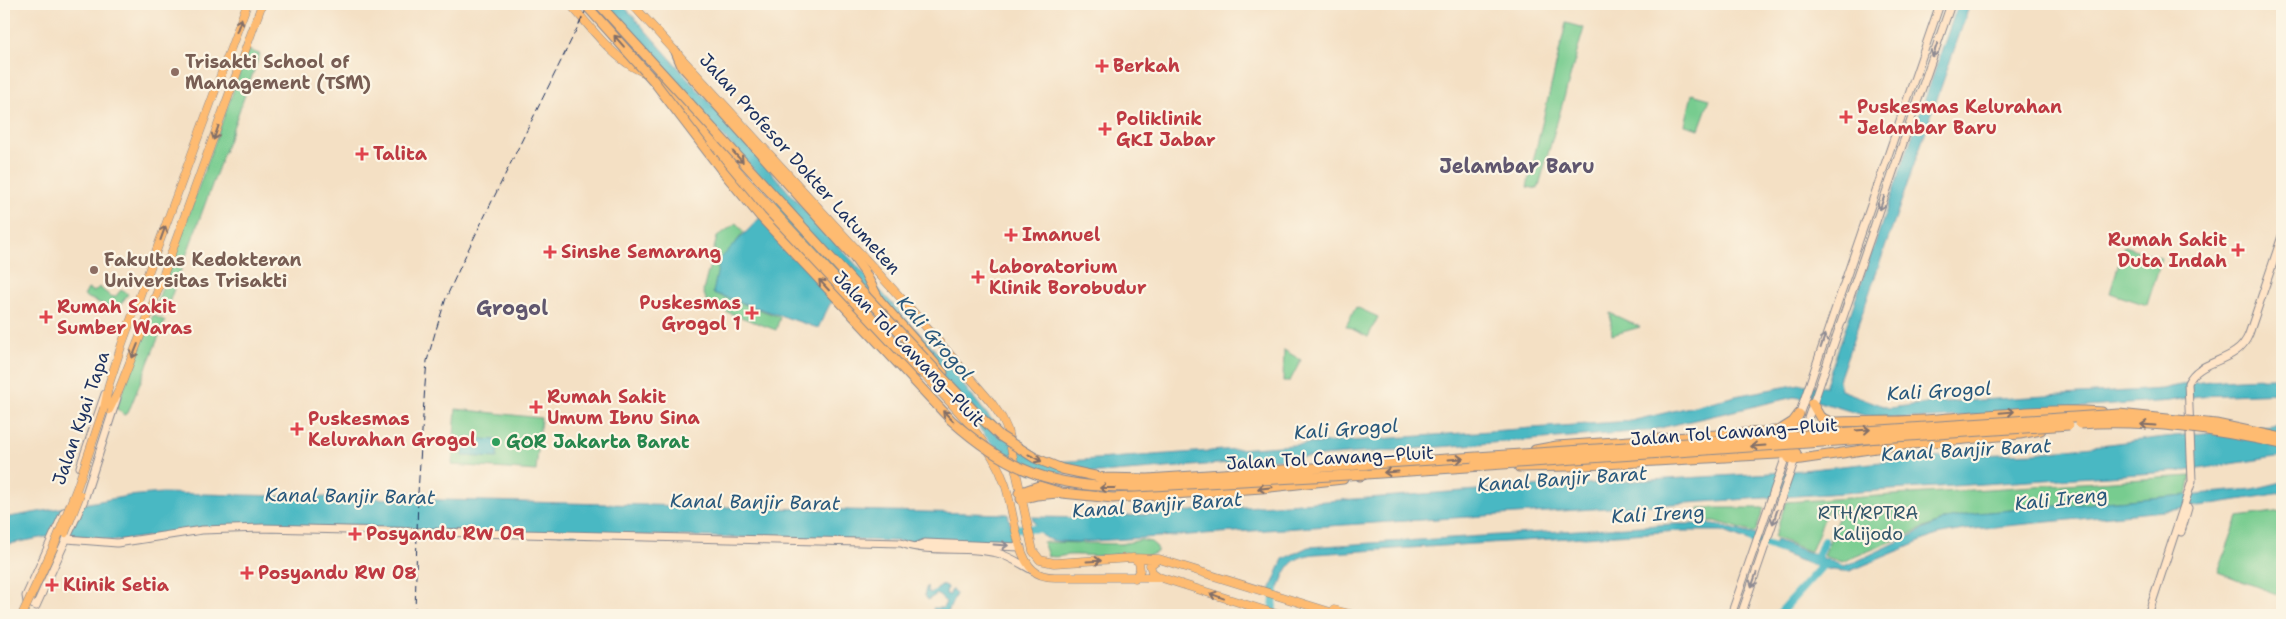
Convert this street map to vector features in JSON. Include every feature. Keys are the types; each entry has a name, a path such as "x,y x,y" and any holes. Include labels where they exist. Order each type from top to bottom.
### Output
{"highway":[{"name":"Jalan Tol Cawang–Pluit","path":"585,4 654,80 761,217 884,350 962,430 979,444 1016,467 1067,484 1096,487 1135,487 1366,474 2069,425 2125,424 2168,426 2220,432 2282,444"},
{"name":"Jalan Tol Cawang–Pluit","path":"602,6 983,420 1020,450 1054,467 1097,478 1148,479 2119,414 2216,424 2282,438"},
{"path":"676,52 682,66 853,256 880,300 928,354 943,373 950,386"},
{"path":"676,110 694,126 725,165 849,297 912,368 923,374"},
{"path":"1810,401 1819,415 1827,421 1938,419 2012,411 2079,410 2119,414"},
{"path":"1772,433 1788,426 1799,414"},
{"path":"1474,466 1569,466 1772,455 1789,461 1890,446 2020,434 2069,425"},
{"path":"1520,455 1557,446 1772,433 1799,429"},
{"path":"1019,492 1039,486 1062,493 1112,498 1262,488 1358,477 1366,474"}],"main road":[{"name":"Jalan Kyai Tapa","path":"33,581 67,504 247,4"},
{"name":"Jalan Kyai Tapa","path":"45,586 84,500 112,420 119,390 152,306 262,4"},
{"path":"570,4 617,56 638,70 661,80"},
{"name":"Jalan Profesor Dokter Latumeten","path":"632,4 918,316 991,402 1002,418 1006,429 1031,546 1036,557 1045,562 1133,558 1159,559 1243,587 1354,615"},
{"path":"1799,429 1799,414 1810,401 1810,383 1940,4"},
{"path":"1789,461 1772,499 1732,612 1742,614 1782,498 1789,461 1799,429 1819,384 1951,4"},
{"path":"588,24 602,6 655,69 661,80 766,204 849,297"},
{"path":"1898,125 1905,124 1908,128"},
{"path":"2148,615 2154,603 2186,508 2195,470 2190,398 2192,381 2208,366 2230,356 2242,347 2246,341 2282,236"},
{"path":"1853,257 1855,263 1862,261"},
{"path":"1840,294 1850,274 1854,273 1856,276"},
{"path":"923,374 985,443 1000,469 1024,557 1033,570"},
{"path":"26,615 72,516 107,409 109,384"},
{"path":"22,615 54,546 107,409 119,390"},
{"path":"67,538 117,543 202,530 263,528 347,532 733,538 901,543 918,546 924,550 999,553 1048,577 1159,577"},
{"path":"918,546 925,543 1021,546"},
{"path":"1133,558 1138,560 1140,570 1135,578"},
{"path":"1159,559 1153,561 1150,565 1152,572 1159,577 1278,615"},
{"path":"33,581 45,586 36,606 26,599 33,581"},
{"name":"Jalan Profesor Dokter Latumeten","path":"1280,596 1340,615"},
{"path":"2152,615 2154,603"}],"green space":[{"path":"1566,23 1584,28 1538,189 1527,187"},
{"path":"248,50 260,54 164,316 153,313"},
{"path":"1692,94 1710,99 1699,129 1685,125"},
{"path":"736,223 744,232 722,260 713,293 780,317 776,330 708,305 703,291 717,237"},
{"path":"2124,246 2162,258 2147,305 2110,293"},
{"path":"99,287 110,296 115,297 121,290 128,294 118,308 111,308 84,296 88,289 94,292"},
{"path":"1356,307 1378,317 1368,337 1346,326"},
{"path":"1610,313 1640,327 1612,335"},
{"path":"153,315 165,321 128,413 124,415 116,408"},
{"path":"1284,350 1301,360 1290,381 1283,381"},
{"name":"GOR Jakarta Barat","path":"456,409 541,418 536,471 452,465"},
{"name":"RTH/RPTRA Kalijodo","path":"2191,476 2187,495 1977,513 1946,519 1842,562 1824,556 1839,515 1828,509 1811,552 1774,537 1786,502"},
{"path":"1699,508 1764,508 1755,533 1715,521 1699,522"},
{"path":"2282,511 2282,596 2218,572 2238,517"},
{"path":"1141,540 1151,542 1157,547 1157,552 1145,556 1124,552 1102,556 1068,555 1053,557 1048,556 1043,542 1121,544"}],"water":[{"path":"603,4 622,4 804,209 930,344 990,418 1033,454 1055,462 1631,421 1740,395 1800,384 1825,387 1958,4 1970,4 1839,380 1841,390 1889,408 1930,403 2162,389 2221,380 2253,378 2282,378 2282,393 2198,396 2170,401 1932,418 1888,418 1863,415 1820,402 1794,397 1647,431 1100,473 1030,473 996,449 919,354 852,288 830,304 818,328 713,293 720,259 779,198"},
{"path":"2282,425 2282,456 2185,471 1079,542 1054,541 1044,537 1032,517 1097,518 1477,490 1772,473 1942,456 2036,453"},
{"path":"464,438 498,440 497,458 463,456"},
{"path":"2282,482 2282,493 2174,510 1963,530 1936,535 1850,571 1820,567 1772,550 1776,540 1844,566 1946,519 1977,513 2253,489"},
{"path":"162,493 1008,514 1013,537 1010,537 1010,542 936,542 231,526 114,541 72,536 45,537 4,545 4,518 128,496"},
{"path":"1673,524 1714,524 1756,535 1753,543 1722,531 1679,531 1315,554 1294,561 1286,571 1277,593 1270,590 1283,559 1308,547"},
{"path":"941,585 947,587 946,594 950,595 951,590 953,590 956,594 948,612 939,615 934,612 933,608 943,608 946,602 937,594 928,600 924,595 927,586 928,592 932,593"}],"waterway":[{"name":"Kanal Banjir Barat","path":"1009,528 1045,529"},
{"name":"Kali Ireng","path":"1751,539 1783,550"},
{"path":"1816,562 1824,540"},
{"path":"1778,615 1823,565"},
{"name":"Kali Ireng","path":"1272,615 1275,590"}],"railway":[{"path":"415,615 418,493 427,361 446,298 589,4"},
{"path":"4,610 19,615"}],"place":[{"name":"Berkah","path":"1102,66"},
{"name":"Trisakti School of Management (TSM)","path":"175,72"},
{"name":"Puskesmas Kelurahan Jelambar Baru","path":"1846,117"},
{"name":"Poliklinik GKI Jabar","path":"1105,129"},
{"name":"Talita","path":"362,154"},
{"name":"Imanuel","path":"1011,235"},
{"name":"Rumah Sakit Duta Indah","path":"2238,250"},
{"name":"Sinshe Semarang","path":"550,252"},
{"name":"Fakultas Kedokteran Universitas Trisakti","path":"94,270"},
{"name":"Laboratorium Klinik Borobudur","path":"978,277"},
{"name":"Puskesmas Grogol 1","path":"752,313"},
{"name":"Rumah Sakit Sumber Waras","path":"46,317"},
{"name":"Rumah Sakit Umum Ibnu Sina","path":"536,407"},
{"name":"Puskesmas Kelurahan Grogol","path":"297,429"},
{"name":"GOR Jakarta Barat","path":"496,442"},
{"name":"Posyandu RW 09","path":"355,534"},
{"name":"Posyandu RW 08","path":"247,573"},
{"name":"Klinik Setia","path":"52,585"}],"district":[{"name":"Jelambar Baru","path":"1517,166"},
{"name":"Grogol","path":"512,308"}],"water label":[{"name":"Kali Grogol","path":"935,338"},
{"name":"Kali Grogol","path":"1939,391"},
{"name":"Kali Grogol","path":"1346,429"}]}
